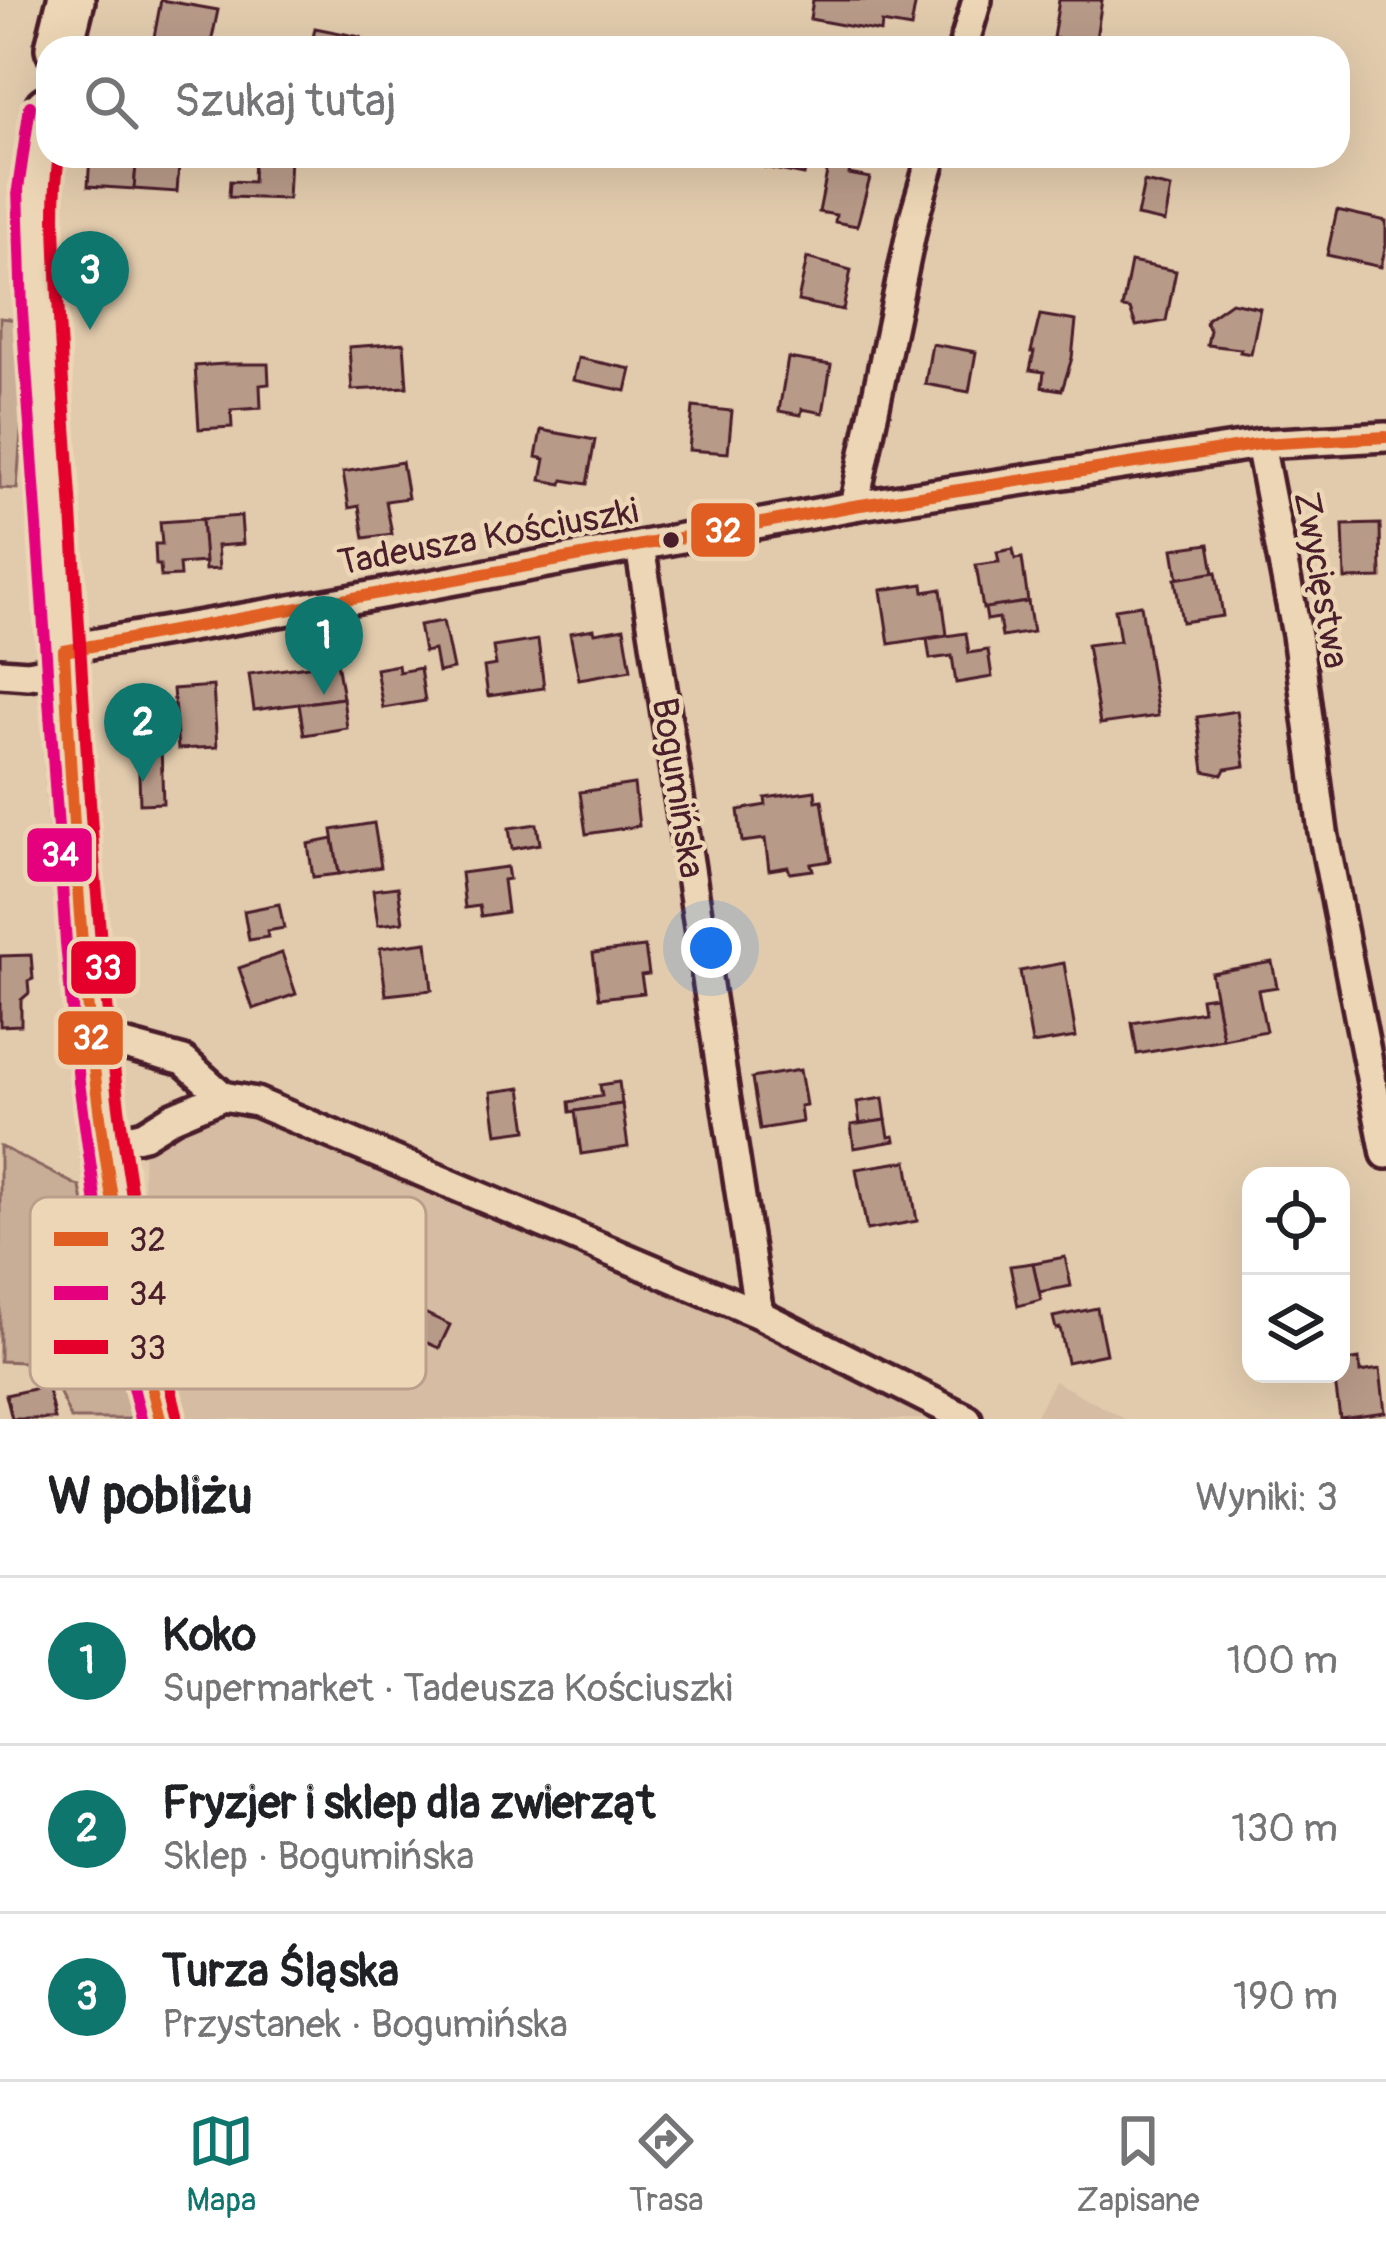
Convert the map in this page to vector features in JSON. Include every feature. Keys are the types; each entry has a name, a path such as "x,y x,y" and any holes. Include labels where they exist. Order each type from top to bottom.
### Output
{"main road":[{"path":"61,36 71,0"},
{"path":"39,168 39,286 64,651 91,1036 111,1197"},
{"path":"151,1389 160,1419"}],"street":[{"path":"966,36 977,0"},
{"path":"854,506 928,168"},
{"name":"Tadeusza Kościuszki","path":"0,673 44,673 64,651 91,644 854,506 1260,443 1386,437"},
{"name":"Zwycięstwa","path":"1260,443 1297,635 1324,832 1386,1154"},
{"name":"Bogumińska","path":"640,546 759,1314"},
{"path":"91,1036 184,1061 223,1096 256,1102 759,1314 967,1419"},
{"path":"103,1145 144,1135 223,1096"}],"shaded area":[{"path":"0,318 19,320 23,401 17,489 0,488"},
{"path":"223,1096 967,1419 184,1419 179,1389 426,1389 426,1197 145,1197 144,1135"},
{"path":"0,1146 80,1187 82,1197 30,1197 30,1362 0,1361"},
{"path":"1054,1381 1125,1419 1034,1419"},
{"path":"58,1389 133,1389 140,1419 71,1419"}],"building":[{"path":"161,0 218,10 213,36 154,36"},
{"path":"813,0 916,0 911,28 882,23 881,32 810,19"},
{"path":"1059,0 1102,0 1096,36 1053,36"},
{"path":"315,28 355,36 313,36"},
{"path":"89,168 136,168 134,189 88,186"},
{"path":"136,168 179,168 177,192 134,189"},
{"path":"254,168 289,168 288,199 229,197 230,181 253,182"},
{"path":"769,168 805,168 804,175"},
{"path":"828,168 850,168 849,174 870,178 857,226 835,222 836,215 819,212"},
{"path":"1144,182 1171,188 1165,222 1137,216"},
{"path":"1337,210 1386,221 1381,267 1327,255"},
{"path":"807,258 851,270 843,310 798,301"},
{"path":"1131,262 1176,271 1166,321 1136,326 1130,309 1122,308"},
{"path":"1231,302 1260,308 1251,354 1207,345 1207,319"},
{"path":"1040,315 1076,321 1062,390 1042,387 1044,372 1030,370"},
{"path":"404,343 407,387 352,390 349,347"},
{"path":"932,344 976,352 969,392 925,384"},
{"path":"578,358 631,369 626,391 573,380"},
{"path":"788,358 831,365 823,413 779,411"},
{"path":"268,364 269,384 260,385 261,408 231,410 232,427 199,429 195,366"},
{"path":"693,407 732,411 728,453 689,450"},
{"path":"541,430 595,440 587,484 541,480 545,459 536,457"},
{"path":"402,462 408,498 386,501 392,534 364,538 359,506 349,508 343,472"},
{"path":"241,516 243,544 217,546 219,569 205,570 202,519"},
{"path":"202,519 205,562 179,564 180,576 161,577 155,544 162,544 160,522"},
{"path":"1380,524 1381,578 1345,579 1343,525"},
{"path":"1209,544 1214,573 1178,579 1173,549"},
{"path":"1013,549 1015,559 1022,558 1028,602 983,609 976,565 999,562 997,552"},
{"path":"1216,572 1223,616 1182,622 1175,579"},
{"path":"923,584 924,592 941,589 947,635 889,644 881,590"},
{"path":"1028,602 1033,632 1002,637 999,618 987,620 985,608"},
{"path":"1141,605 1158,716 1100,724 1087,645 1120,641 1115,609"},
{"path":"443,621 453,669 438,672 434,650 424,652 419,625"},
{"path":"624,628 631,670 579,679 570,633"},
{"path":"966,633 969,653 988,650 992,677 956,683 952,656 930,659 927,639"},
{"path":"538,640 544,688 488,696 484,667 496,665 493,647"},
{"path":"337,662 343,698 254,710 249,674"},
{"path":"398,665 399,672 420,668 425,701 383,708 376,669"},
{"path":"213,686 217,747 178,749 173,689"},
{"path":"343,698 347,728 304,735 299,704"},
{"path":"1237,711 1245,766 1225,769 1222,775 1204,771 1197,717"},
{"path":"161,746 163,803 140,804 138,747"},
{"path":"634,784 639,826 586,834 580,792"},
{"path":"815,791 816,801 822,800 831,861 811,864 813,870 769,870 765,839 742,842 738,810 766,805 765,798"},
{"path":"374,823 381,867 339,874 332,830"},
{"path":"537,824 540,844 512,849 509,828"},
{"path":"333,839 339,874 313,877 308,844"},
{"path":"507,867 509,879 503,880 507,912 481,916 479,906 465,908 461,873"},
{"path":"398,887 403,922 378,925 373,890"},
{"path":"279,904 284,928 249,940 244,911"},
{"path":"427,942 432,990 386,995 380,948"},
{"path":"645,947 649,974 641,975 644,993 599,998 593,953"},
{"path":"282,953 296,994 253,1009 239,968"},
{"path":"31,955 33,979 21,1000 21,1025 0,1026 0,956"},
{"path":"1272,962 1277,987 1258,990 1266,1031 1223,1039 1211,973"},
{"path":"1064,963 1076,1037 1032,1044 1020,971"},
{"path":"1215,996 1223,1039 1137,1054 1132,1023 1203,1011 1201,998"},
{"path":"800,1070 806,1105 800,1106 802,1122 760,1129 752,1078"},
{"path":"619,1082 622,1104 570,1112 569,1102 602,1096 600,1085"},
{"path":"521,1088 527,1130 497,1134 491,1092"},
{"path":"883,1098 886,1120 860,1124 857,1102"},
{"path":"622,1104 628,1147 581,1154 575,1111"},
{"path":"886,1120 889,1137 894,1136 895,1141 854,1148 851,1125"},
{"path":"907,1161 917,1221 867,1230 856,1169"},
{"path":"1065,1257 1071,1286 1039,1292 1033,1263"},
{"path":"1033,1263 1041,1300 1018,1306 1010,1266"},
{"path":"1097,1308 1106,1354 1067,1362 1053,1317"},
{"path":"426,1314 450,1325 439,1348 426,1342"},
{"path":"1359,1359 1360,1372 1380,1369 1385,1412 1340,1418 1335,1383 1350,1383 1350,1360"},
{"path":"48,1389 55,1419 12,1419 6,1395"}],"transit line":[{"name":"34","path":"30,106 18,189 22,311 66,943 95,1197"},
{"name":"33","path":"58,168 60,338 87,752 104,975 132,1197"},
{"name":"32","path":"64,651 854,506 1260,444 1386,437"},
{"name":"32","path":"64,651 82,943 112,1197"},
{"name":"34","path":"134,1389 141,1419"},
{"name":"32","path":"153,1389 160,1419"},
{"name":"33","path":"171,1389 177,1414"}],"place":[{"name":"Turza Śląska","path":"90,330"},
{"name":"Koko","path":"324,695"},
{"name":"Fryzjer i sklep dla zwierząt","path":"143,782"}]}
